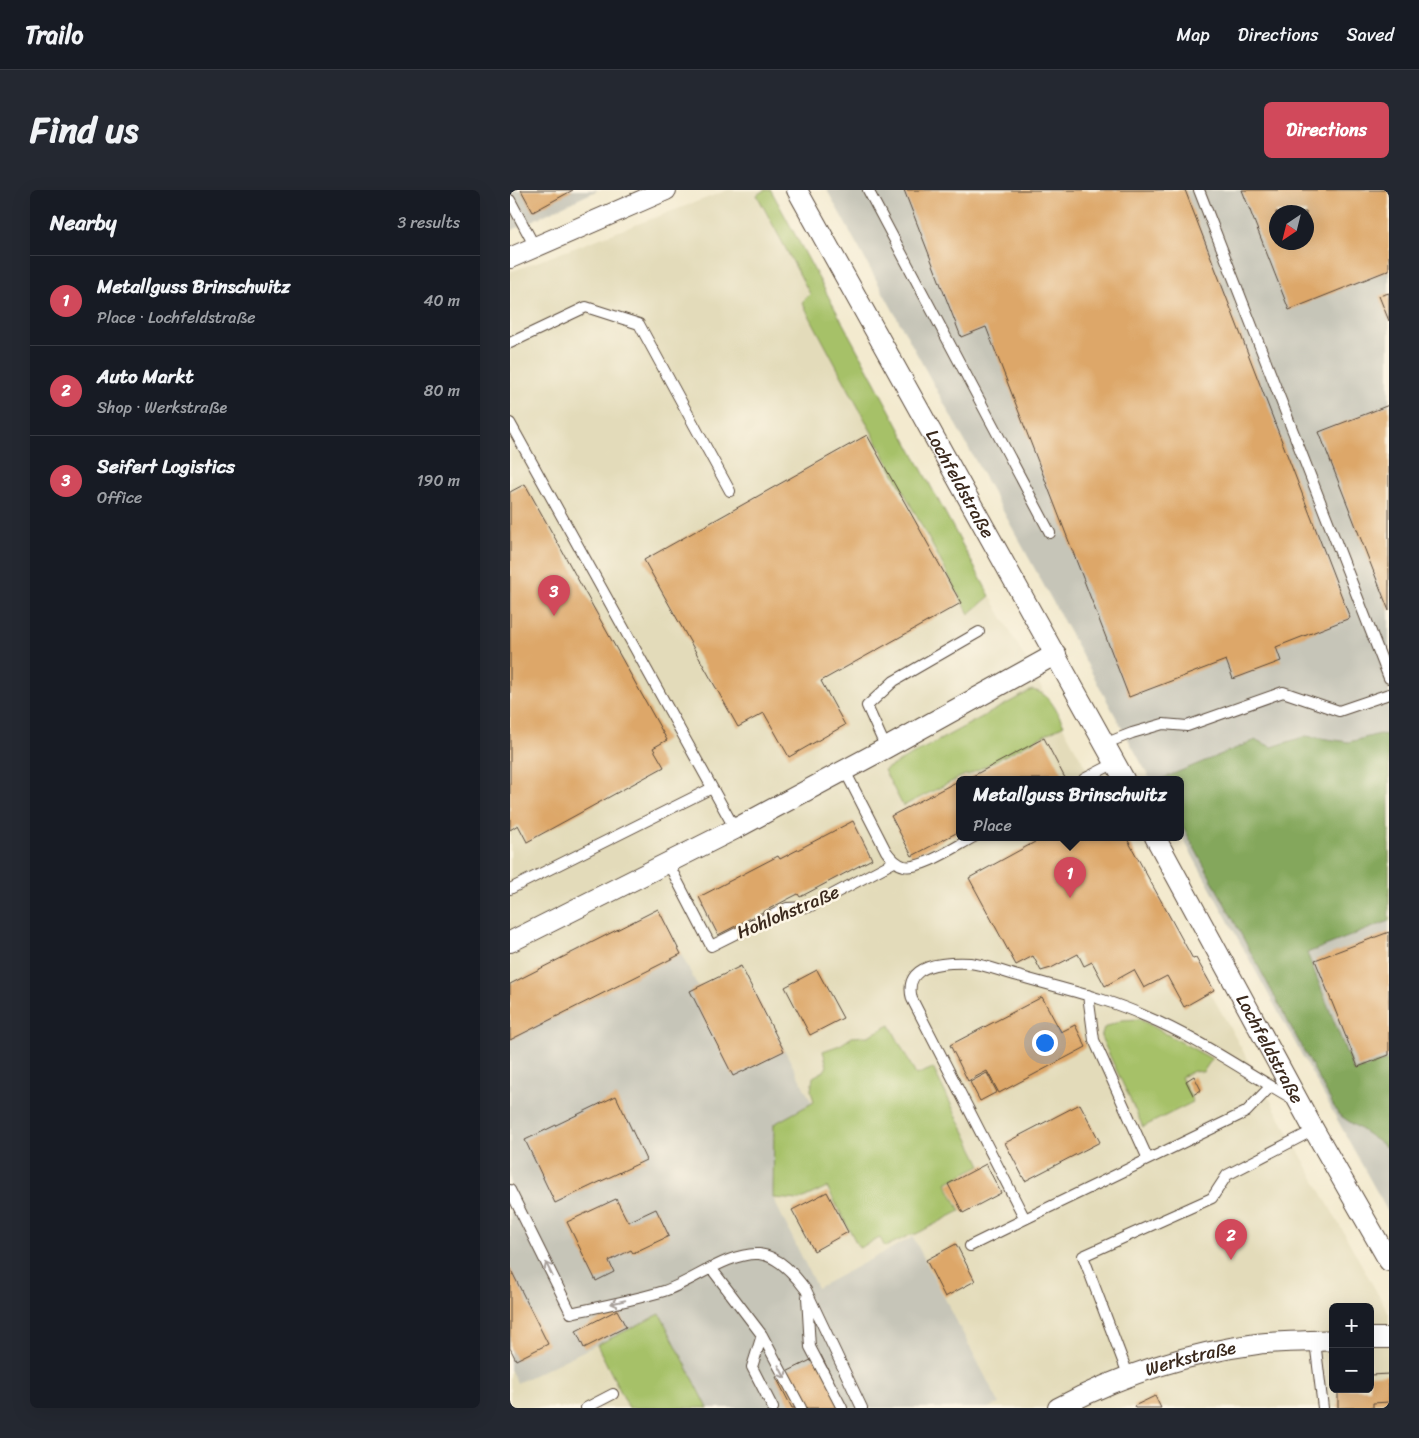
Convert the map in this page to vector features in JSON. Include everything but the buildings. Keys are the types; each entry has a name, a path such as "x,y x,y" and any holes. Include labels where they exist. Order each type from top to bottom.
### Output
{"street":[{"path":"510,258 666,190"},
{"name":"Lochfeldstraße","path":"797,190 1056,654 1119,771"},
{"path":"510,942 735,829 1056,654"},
{"name":"Lochfeldstraße","path":"1157,841 1314,1130 1384,1241 1389,1261"},
{"path":"1374,1338 1389,1338"},
{"name":"Werkstraße","path":"1058,1408 1128,1377 1200,1354 1257,1344 1324,1341"}],"lane":[{"path":"868,190 1050,533"},
{"path":"1199,190 1389,678"},
{"path":"510,200 535,247"},
{"path":"510,343 586,307 639,324 730,491"},
{"path":"510,423 735,829"},
{"path":"886,748 867,706 894,681 979,632"},
{"path":"1104,744 1163,724 1187,726 1283,692 1339,711 1389,694"},
{"path":"844,771 886,851 894,862 905,867 920,865 966,841"},
{"path":"1097,776 1119,771"},
{"path":"510,889 712,788"},
{"name":"Hohlohstraße","path":"668,862 711,946 788,908 809,907 894,862"},
{"path":"1025,1219 912,999 909,989 911,980 917,973 928,966 943,963 972,964 1088,995 1145,1016 1194,1040 1300,1103"},
{"path":"1088,995 1094,1040 1148,1158"},
{"path":"970,1246 1246,1112 1270,1086"},
{"path":"1128,1377 1083,1256 1212,1198 1227,1175 1314,1130"},
{"path":"510,1190 571,1313 665,1290 735,1258 759,1254 778,1261 794,1274 806,1290 862,1408"},
{"path":"711,1268 762,1335 801,1408"},
{"path":"806,1290 810,1347 842,1408"},
{"path":"762,1335 752,1366 773,1408"},
{"path":"1323,1408 1324,1341"},
{"path":"586,1408 613,1394"}],"shaded area":[{"path":"510,190 598,190 510,231"},
{"path":"728,190 765,190 1090,776 956,776 956,841 1126,841 1389,1314 1389,1408 510,1408 510,272"},
{"path":"827,190 1389,190 1389,1214 1184,840 1184,776 1148,776"},
{"path":"658,909 698,987 741,966 812,1103 774,1125 773,1198 817,1288 913,1237 999,1403 988,1408 708,1408 660,1314 517,1383 510,1369 510,984"}],"green space":[{"path":"764,190 771,190 990,596 969,614 802,302 810,294 757,195"},
{"path":"1032,690 1048,698 1064,725 968,775 956,776 956,780 903,806 884,770"},
{"path":"1379,734 1389,735 1389,921 1307,953 1354,1072 1389,1059 1389,1117 1386,1118 1389,1122 1389,1149 1338,1114 1184,828 1184,776 1168,776 1256,740 1272,747 1306,736 1349,742"},
{"path":"1139,1019 1212,1059 1203,1072 1194,1071 1181,1077 1193,1102 1143,1127 1101,1037 1104,1028 1122,1020"},
{"path":"890,1025 916,1075 933,1068 981,1165 946,1183 960,1211 916,1234 885,1247 880,1238 859,1248 827,1187 799,1200 773,1198 774,1124 814,1102 811,1090 813,1077 824,1071 827,1066 823,1051 840,1045 852,1037 868,1036"},
{"path":"660,1314 708,1408 629,1408 597,1345"}],"place":[{"name":"Seifert Logistics","path":"554,616"},
{"name":"Metallguss Brinschwitz","path":"1070,898"},
{"name":"Auto Markt","path":"1231,1260"}]}
